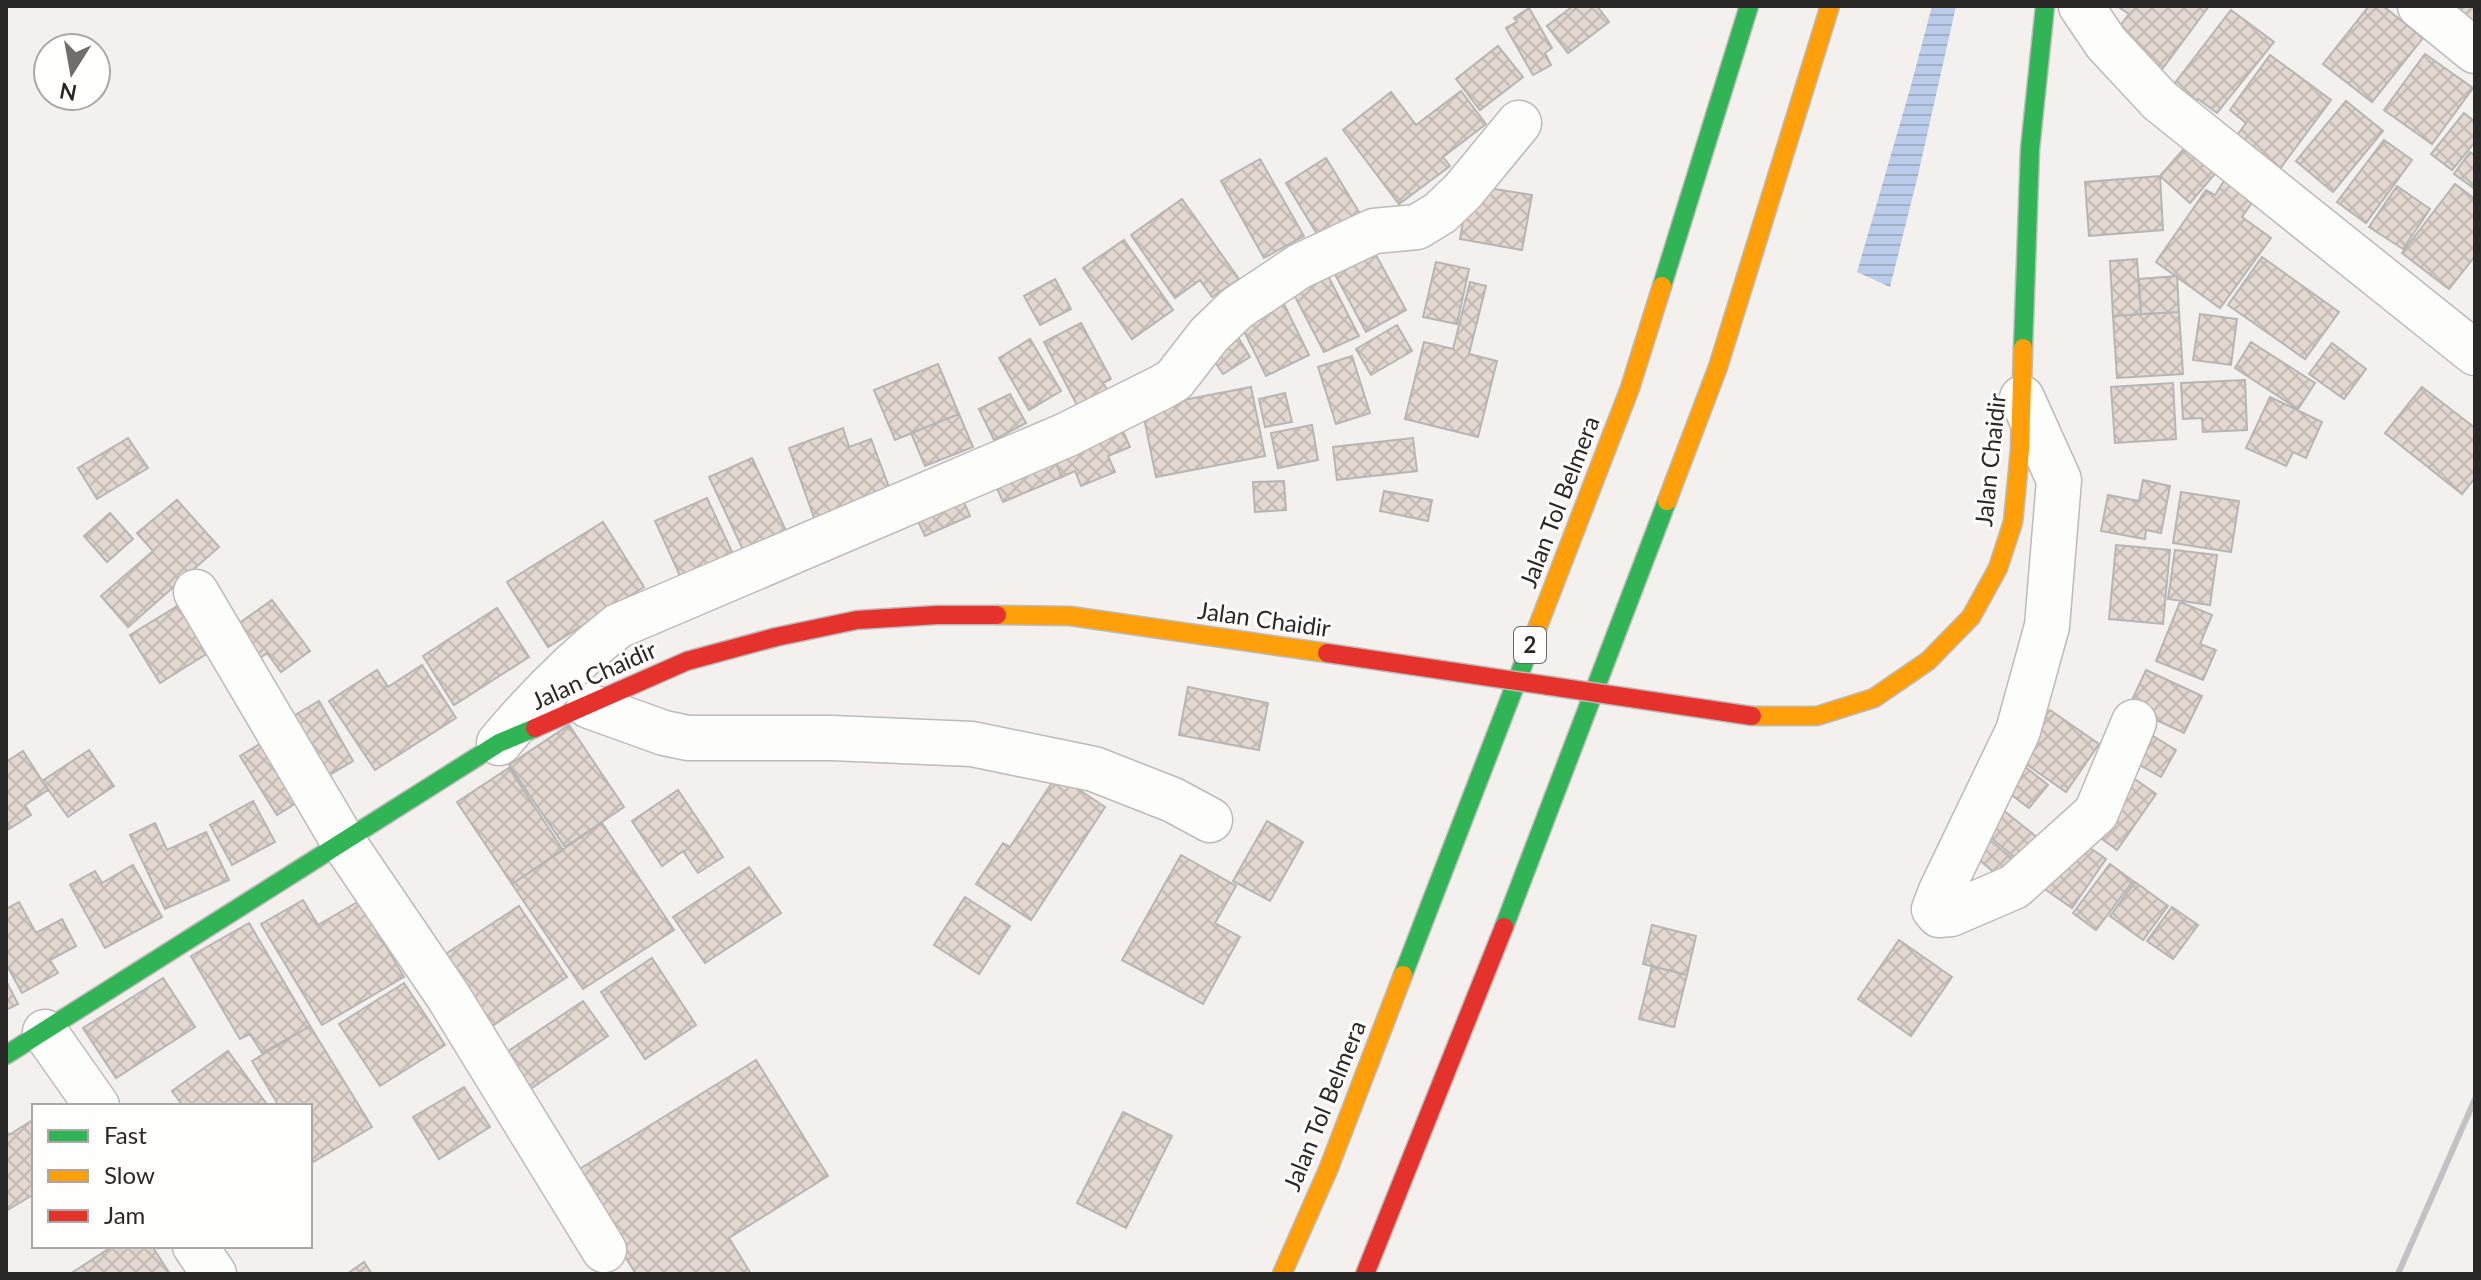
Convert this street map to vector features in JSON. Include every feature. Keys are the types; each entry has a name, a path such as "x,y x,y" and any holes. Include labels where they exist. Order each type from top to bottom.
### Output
{"main road":[{"name":"Jalan Tol Belmera","path":"1282,1274 1328,1170 1630,388 1749,6"},
{"path":"1365,1274 1553,805 1718,367 1830,6"},
{"name":"Jalan Chaidir","path":"6,1055 499,743 687,661 776,637 857,620 937,615 1070,616 1752,716 1817,716 1874,698 1928,661 1971,617 1998,568 2013,522 2022,398 2030,149 2045,6"}],"street":[{"path":"2081,6 2106,43 2160,101 2475,353"},
{"path":"2420,6 2475,51"},
{"path":"499,743 528,708 582,654 618,626 1066,435 1174,380 1209,335 1237,308 1300,266 1374,231 1417,227 1440,213 1463,191 1519,123"},
{"path":"2022,398 2059,480 2047,626 2018,731 1941,891 1934,909 1939,915 1951,914 2014,887 2096,813 2134,722"},
{"path":"196,592 344,843 448,996 604,1250"},
{"path":"589,706 664,733 688,738 832,738 972,744 1094,769 1173,800 1210,820"},
{"path":"45,1032 96,1104"},
{"path":"196,1248 214,1274"}],"water":[{"path":"1932,6 1956,6 1890,287 1857,272"}],"building":[{"path":"1573,6 1597,6 1609,22 1568,53 1547,26"},
{"path":"2117,6 2209,6 2157,76 2109,40 2129,14"},
{"path":"2369,6 2383,6 2423,38 2372,102 2323,64"},
{"path":"2464,6 2475,6 2475,34 2455,17"},
{"path":"1529,8 1552,48 1545,53 1551,65 1533,75 1506,28 1517,22 1514,18"},
{"path":"2231,10 2274,42 2217,113 2198,99 2191,109 2168,92"},
{"path":"1498,46 1523,77 1480,110 1456,79"},
{"path":"2425,54 2473,88 2432,144 2384,110"},
{"path":"2270,55 2331,100 2279,170 2235,138 2246,123 2230,110"},
{"path":"1461,91 1486,124 1443,157 1450,166 1399,204 1343,130 1391,92 1416,125"},
{"path":"2346,101 2383,131 2333,192 2296,161"},
{"path":"2464,113 2475,122 2475,142 2452,170 2431,154"},
{"path":"2384,140 2412,160 2366,223 2337,202"},
{"path":"2189,143 2219,169 2190,203 2160,176"},
{"path":"2470,152 2475,156 2475,189 2454,174"},
{"path":"1326,158 1365,222 1325,247 1286,183"},
{"path":"1260,159 1304,236 1264,258 1221,181"},
{"path":"2160,176 2163,230 2089,236 2085,182"},
{"path":"2224,181 2253,201 2242,217 2271,238 2220,308 2156,262 2206,190 2215,195"},
{"path":"2455,184 2475,199 2475,256 2449,289 2402,253"},
{"path":"1469,185 1532,195 1522,250 1460,239"},
{"path":"2397,186 2430,209 2403,249 2369,227"},
{"path":"1182,199 1239,279 1212,297 1200,280 1175,298 1131,235"},
{"path":"1124,240 1173,310 1132,339 1083,268"},
{"path":"1371,246 1406,310 1366,332 1331,267"},
{"path":"2262,257 2339,312 2305,359 2228,305"},
{"path":"2137,259 2141,314 2113,316 2110,261"},
{"path":"1436,262 1469,269 1457,324 1423,317"},
{"path":"1327,274 1359,336 1324,352 1292,291"},
{"path":"2177,276 2179,312 2141,314 2139,279"},
{"path":"1055,279 1071,309 1040,325 1024,296"},
{"path":"1470,282 1486,286 1469,354 1497,361 1478,437 1405,419 1424,342 1453,349"},
{"path":"1278,292 1309,355 1266,376 1235,313"},
{"path":"2179,312 2183,374 2117,378 2113,316"},
{"path":"2200,314 2237,319 2231,365 2193,360"},
{"path":"1081,323 1111,379 1103,383 1108,391 1078,407 1044,342"},
{"path":"1397,325 1412,351 1371,375 1356,349"},
{"path":"1233,329 1250,357 1223,374 1205,347"},
{"path":"1030,339 1061,391 1029,410 999,358"},
{"path":"2251,342 2315,383 2298,409 2235,368"},
{"path":"2332,343 2366,369 2344,399 2309,374"},
{"path":"1352,356 1370,413 1336,424 1318,367"},
{"path":"938,364 959,414 895,440 874,390"},
{"path":"2245,380 2247,430 2203,432 2202,418 2183,419 2181,383"},
{"path":"2173,383 2176,439 2115,443 2111,387"},
{"path":"1251,387 1265,456 1156,477 1142,408"},
{"path":"2422,387 2475,428 2475,478 2462,494 2385,433"},
{"path":"1285,393 1292,422 1265,427 1259,399"},
{"path":"1010,394 1026,423 994,440 979,409"},
{"path":"2270,397 2322,422 2306,458 2293,452 2286,466 2246,448"},
{"path":"959,414 973,447 925,466 911,433"},
{"path":"1116,415 1130,447 1108,456 1115,472 1081,486 1075,471 1062,477 1048,445"},
{"path":"1312,425 1318,460 1278,468 1271,433"},
{"path":"843,428 849,447 871,439 893,498 817,526 789,448"},
{"path":"128,438 148,468 97,499 78,468"},
{"path":"1413,438 1417,471 1337,480 1333,447"},
{"path":"1048,445 1062,477 1003,502 989,470"},
{"path":"752,458 787,533 744,552 709,477"},
{"path":"2143,480 2170,486 2161,533 2146,530 2145,539 2101,531 2108,495 2139,501"},
{"path":"1284,481 1286,510 1255,512 1253,482"},
{"path":"956,484 970,516 925,536 910,504"},
{"path":"1384,491 1432,500 1428,521 1380,511"},
{"path":"2181,492 2239,501 2231,552 2173,543"},
{"path":"707,498 733,554 681,578 655,521"},
{"path":"177,500 219,547 128,627 101,596 153,551 137,533"},
{"path":"110,513 133,539 107,562 84,536"},
{"path":"603,522 644,587 548,647 507,582"},
{"path":"2116,545 2170,550 2163,624 2109,619"},
{"path":"2175,550 2217,555 2210,605 2168,599"},
{"path":"272,600 310,651 281,672 267,653 249,666 224,634"},
{"path":"2180,602 2212,615 2200,644 2216,650 2203,680 2156,661"},
{"path":"179,605 208,653 160,683 130,635"},
{"path":"497,608 529,657 454,705 423,656"},
{"path":"422,665 456,718 375,770 329,701 377,670 388,687"},
{"path":"2146,670 2202,696 2184,733 2139,712 2131,702"},
{"path":"1188,687 1268,703 1259,750 1179,735"},
{"path":"319,701 353,761 319,781 285,721"},
{"path":"2050,710 2099,744 2066,792 2016,757"},
{"path":"569,725 624,807 565,847 509,765"},
{"path":"2153,736 2176,750 2161,777 2138,764"},
{"path":"268,739 304,798 277,815 240,756"},
{"path":"89,750 114,786 68,817 42,781"},
{"path":"23,751 48,790 25,805 31,815 9,829 6,824 6,762"},
{"path":"2014,758 2048,785 2029,808 1995,782"},
{"path":"509,768 563,850 512,884 457,802"},
{"path":"1057,775 1105,807 1031,920 976,884 1003,843 1010,847"},
{"path":"2132,777 2156,794 2117,850 2094,833"},
{"path":"678,790 723,857 698,873 683,851 662,866 632,821"},
{"path":"253,801 275,842 232,865 210,825"},
{"path":"1993,802 2038,838 2018,860 1974,824"},
{"path":"1267,821 1303,842 1270,901 1233,881"},
{"path":"155,823 167,850 206,832 229,880 165,909 130,835"},
{"path":"602,823 674,930 583,989 512,884"},
{"path":"1979,831 2015,861 2001,878 1965,848"},
{"path":"2076,838 2106,859 2072,908 2042,887"},
{"path":"1181,855 1236,886 1215,923 1240,937 1203,1004 1122,960"},
{"path":"2110,864 2133,881 2096,930 2073,913"},
{"path":"133,865 162,917 105,948 70,885 95,871 102,883"},
{"path":"749,867 781,913 705,963 673,917"},
{"path":"2135,882 2168,906 2143,940 2110,916"},
{"path":"965,897 1010,926 979,974 934,945"},
{"path":"303,900 318,925 359,901 404,977 322,1025 261,924"},
{"path":"19,902 36,933 62,919 76,946 50,960 58,973 22,993 6,964 6,909"},
{"path":"519,906 567,977 489,1028 441,957"},
{"path":"2172,907 2198,925 2173,959 2147,941"},
{"path":"249,923 310,1026 262,1053 250,1034 240,1039 191,956"},
{"path":"1652,925 1696,936 1687,975 1643,964"},
{"path":"1899,940 1952,977 1911,1036 1858,999"},
{"path":"652,958 696,1025 645,1059 601,992"},
{"path":"1652,966 1687,975 1674,1027 1639,1019"},
{"path":"163,978 195,1027 116,1078 83,1028"},
{"path":"6,981 18,1004 6,1010"},
{"path":"404,983 445,1045 380,1086 339,1024"},
{"path":"583,1001 608,1036 526,1092 501,1056"},
{"path":"310,1026 372,1127 313,1162 312,1104 278,1104 252,1061"},
{"path":"228,1051 267,1104 182,1104 172,1091"},
{"path":"756,1060 828,1176 729,1238 751,1274 636,1274 573,1173"},
{"path":"464,1087 490,1127 439,1159 413,1117"},
{"path":"1123,1112 1172,1136 1126,1228 1077,1203"},
{"path":"32,1120 32,1195 6,1211 6,1130 9,1135"},
{"path":"110,1248 153,1248 170,1274 70,1274"},
{"path":"364,1262 372,1274 347,1274"}],"railway":[{"path":"2398,1274 2475,1099"}],"traffic: fast":[{"path":"1662,286 1749,6"},
{"path":"2023,348 2030,149 2045,6"},
{"path":"1504,927 1667,501"},
{"path":"1403,975 1533,639"},
{"path":"6,1055 499,743 535,728"}],"traffic: slow":[{"path":"1667,501 1718,367 1830,6"},
{"path":"1533,639 1630,388 1662,286"},
{"path":"1752,716 1817,716 1874,698 1928,661 1971,617 1998,568 2013,522 2020,450 2023,348"},
{"path":"997,615 1070,616 1327,653"},
{"path":"1282,1274 1328,1170 1403,975"}],"traffic: jam":[{"path":"535,728 687,661 776,637 857,620 997,615"},
{"path":"1327,653 1752,716"},
{"path":"1365,1274 1504,927"}]}
